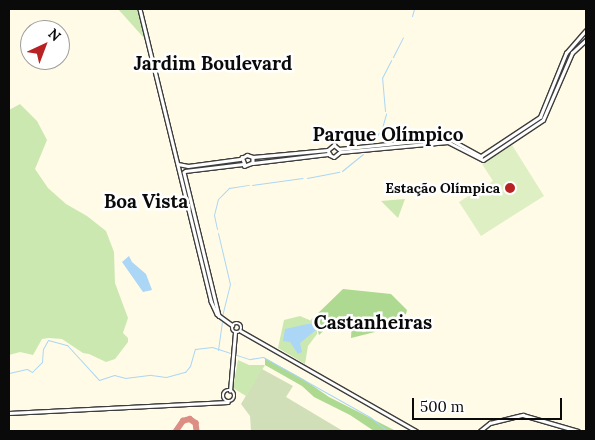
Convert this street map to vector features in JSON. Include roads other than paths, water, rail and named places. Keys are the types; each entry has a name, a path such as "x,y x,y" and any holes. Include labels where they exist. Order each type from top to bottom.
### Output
{"street":[{"path":"140,9 211,301 220,316 232,325 239,324 241,331 416,431"},
{"path":"339,151 448,138 481,156 540,117 566,53 586,30"},
{"path":"339,151 448,142 483,160 543,120 572,53 586,40"},
{"path":"180,173 243,164 248,166 329,152 334,145 339,151"},
{"path":"178,164 185,165 242,158 247,155 253,158 329,152 336,156 339,151"},
{"path":"242,158 243,164"},
{"path":"253,158 253,164"},
{"path":"185,165 220,316"},
{"path":"9,413 228,402 234,396 230,391 235,333 232,330 232,325"},
{"path":"235,333 241,331"},
{"path":"217,402 224,397 225,393 230,391"},
{"path":"224,397 228,402"},
{"path":"480,431 490,424 523,415 578,431"}],"water":[{"path":"129,256 132,262 146,274 152,290 143,292 122,262"},
{"path":"314,324 316,330 300,343 302,352 298,354 290,342 283,341 285,329"}],"waterway":[{"path":"412,16 414,9"},
{"path":"393,57 403,37"},
{"path":"385,111 382,78 391,60"},
{"path":"373,142 382,128 386,114"},
{"path":"342,171 363,154"},
{"path":"307,178 339,172"},
{"path":"252,185 303,178"},
{"path":"217,229 214,215 218,199 229,188 249,185"},
{"path":"218,233 230,284 222,315"},
{"path":"218,350 222,322"},
{"path":"9,373 27,369 32,372 42,362 43,349 48,340 67,345 99,380 114,375 125,378 151,375 166,377 185,372 190,366 195,349 212,347 250,359 263,357 370,417 387,431"}],"place":[{"name":"Estação Olímpica","path":"510,188"}],"district":[{"name":"Jardim Boulevard","path":"213,64"},
{"name":"Parque Olímpico","path":"388,135"},
{"name":"Boa Vista","path":"146,202"},
{"name":"Castanheiras","path":"373,323"}]}
